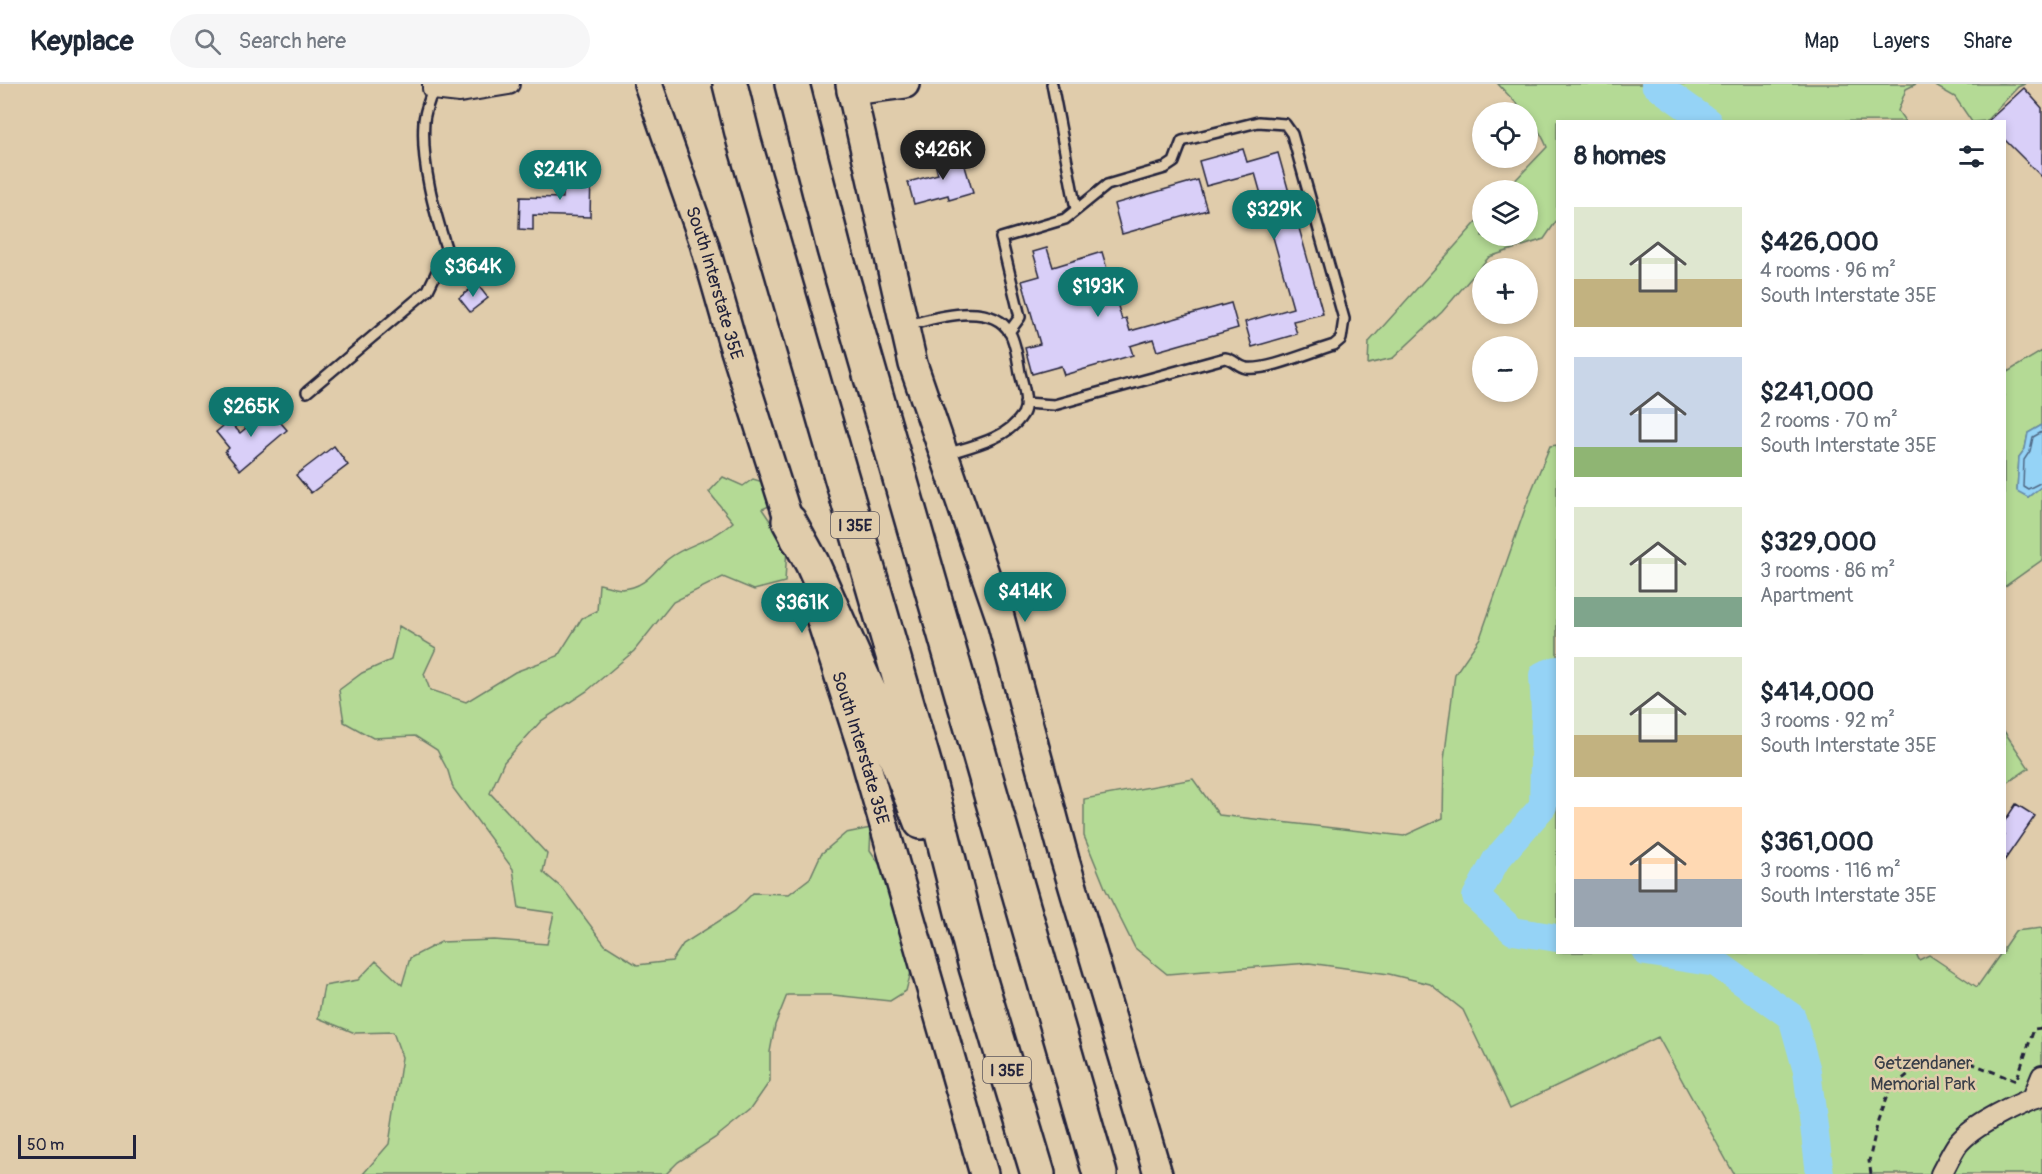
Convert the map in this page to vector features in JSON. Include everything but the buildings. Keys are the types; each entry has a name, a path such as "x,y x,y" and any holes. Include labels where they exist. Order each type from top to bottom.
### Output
{"highway":[{"name":"I 35E","path":"730,84 744,141 925,766 976,967 1038,1174"},
{"path":"792,84 834,249 1100,1174"},
{"path":"789,522 812,563 876,707 976,967"}],"main road":[{"name":"South Interstate 35E","path":"648,84 704,243 732,341 861,745 984,1174"},
{"path":"905,84 851,87 903,327 1000,617 1065,860 1158,1174"}],"street":[{"path":"433,87 460,92 509,84"},
{"path":"1941,1174 1958,1143 1995,1116 2038,1097 2042,1076"}],"lane":[{"path":"1052,84 1076,209"},
{"path":"307,392 428,290 447,251 434,211 425,151 424,119 433,87"},
{"path":"1009,332 1020,317 1001,238 1065,219 1107,185 1165,168 1174,162 1182,141 1258,122 1285,124 1298,149 1344,319 1341,339 1334,345 1262,366 1247,368 1240,366 1233,359 1225,358 1054,405 1024,403"},
{"path":"903,327 954,314 975,314 993,318 1009,332 1023,385 1024,413 1009,429 982,443 944,454"}],"path":[{"path":"1871,1174 1869,1161 1888,1090 1917,1067 1939,1060 1963,1060 2016,1081 2034,1029 2042,1028"}],"green space":[{"path":"1498,84 1916,84 1906,89 1898,111 1904,120 1556,120 1556,221 1544,239 1538,241 1538,180 1516,180 1527,168 1538,168 1538,156 1547,147 1538,130 1538,102 1515,102"},
{"path":"1932,84 2025,84 2018,87 1987,120 1971,120 1955,97"},
{"path":"1472,227 1472,246 1523,246 1488,258 1472,258 1472,277 1442,312 1393,358 1368,364 1369,342"},
{"path":"2042,351 2042,425 2028,433 2025,449 2019,457 2017,490 2028,497 2042,486 2042,560 2006,586 2006,373"},
{"name":"Getzendaner Memorial Park","path":"1556,445 1556,954 1916,954 1919,960 1929,955 1977,987 2000,954 2006,954 2006,944 2015,931 2042,928 2042,1174 1734,1174 1658,1037 1510,1108 1463,1010 1430,984 1389,974 1309,963 1167,974 1135,948 1106,890 1084,836 1084,799 1193,779 1219,815 1404,836 1443,818 1444,760 1455,674 1480,638 1531,492 1550,446"},
{"path":"723,477 743,486 753,479 770,484 774,504 762,509 787,546 785,582 754,590 723,577 673,602 634,651 587,691 541,721 504,762 490,793 547,854 543,872 564,890 605,945 637,965 672,961 683,944 735,911 753,893 789,894 810,878 821,854 846,833 871,828 870,850 884,871 911,972 906,991 890,1001 833,995 787,995 775,1025 770,1052 770,1081 750,1110 715,1138 678,1162 666,1174 363,1174 389,1144 402,1057 393,1032 355,1033 318,1018 324,986 358,980 376,961 402,985 410,958 441,942 494,940 547,944 554,913 519,908 513,869 453,788 448,771 437,750 415,736 373,738 344,722 339,690 362,673 391,660 399,626 436,648 424,674 430,690 466,702 515,672 558,656 582,618 597,611 599,584 622,589 637,585 649,578 663,563 676,554 717,534 733,522 709,492"},
{"path":"2006,734 2029,768 2006,784"}],"water":[{"path":"2042,425 2042,486 2028,497 2017,491 2019,457 2025,449 2028,433"}],"waterway":[{"path":"1655,84 1705,120"},
{"path":"1556,670 1543,675 1545,712 1543,806 1496,860 1476,897 1513,931 1556,938"},
{"path":"1659,954 1716,963 1792,1017 1807,1071 1820,1174"}]}
